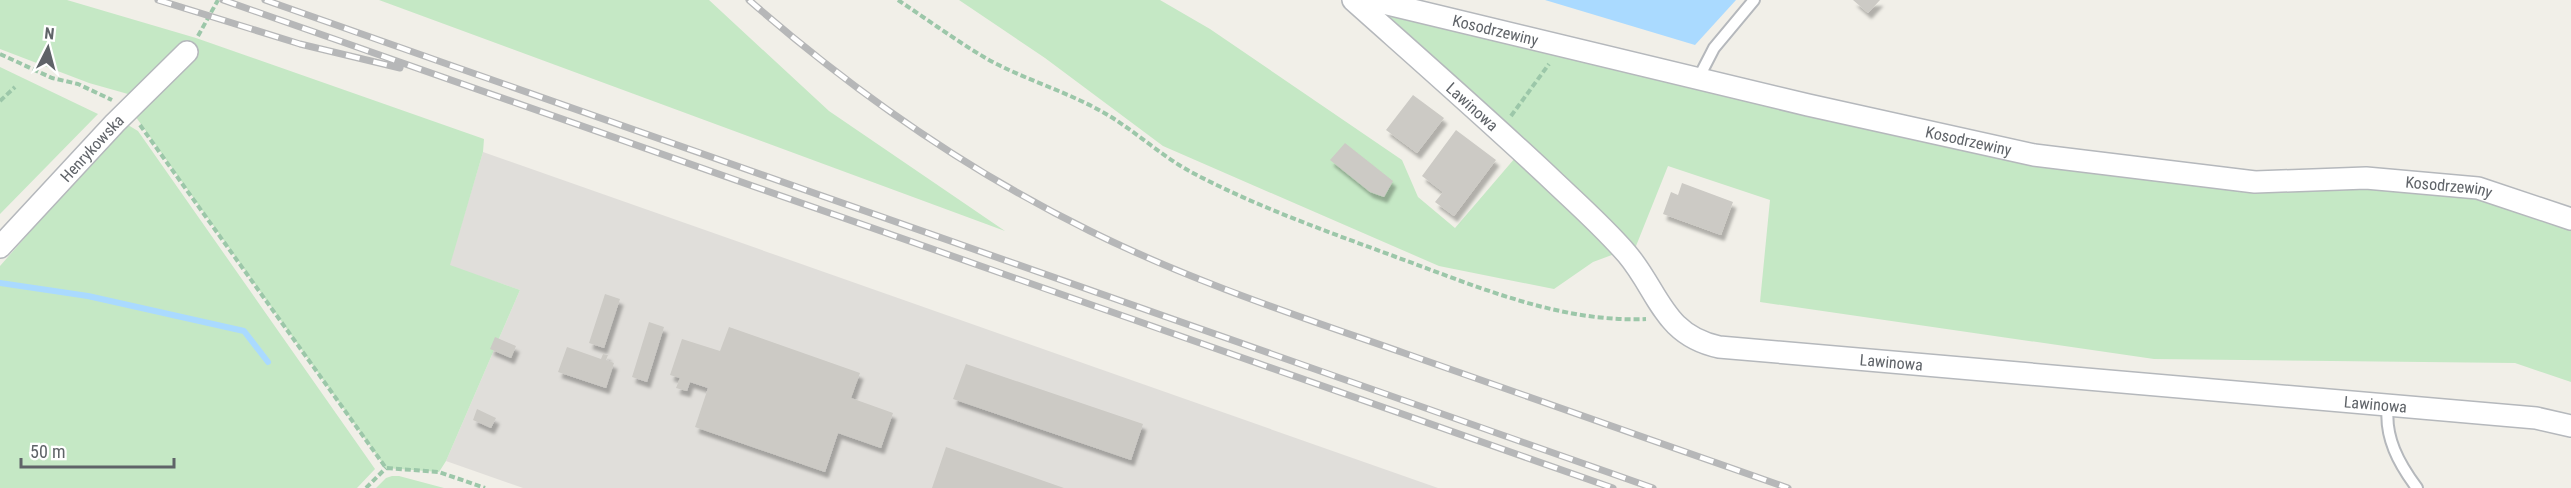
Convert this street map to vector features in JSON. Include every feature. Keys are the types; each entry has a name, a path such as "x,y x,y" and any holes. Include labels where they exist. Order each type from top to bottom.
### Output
{"street":[{"name":"Lawinowa","path":"1353,0 1500,131 1608,233 1629,256 1668,318 1685,334 1702,343 1719,347 2536,418 2571,426"},
{"name":"Kosodrzewiny","path":"1371,0 1698,79 2034,155 2255,182 2366,178 2478,188 2571,219"},
{"name":"Henrykowska","path":"0,247 126,111 187,52"}],"lane":[{"path":"1698,79 1714,48 1754,0"},
{"path":"2388,406 2386,422 2391,442 2399,461 2417,488"}],"path":[{"path":"187,52 218,0"},
{"path":"898,0 989,60 1095,108 1127,126 1188,171 1262,207 1490,291 1547,308 1634,319 1668,318"},
{"path":"1500,131 1562,47"},
{"path":"0,54 52,78 78,84 106,96 137,122 386,468"},
{"path":"0,101 15,87"},
{"path":"366,488 386,468 439,472 485,488"}],"shaded area":[{"path":"483,152 1438,488 523,488 446,461 520,290 449,266"}],"green space":[{"path":"0,0 67,0 196,38 484,139 483,152 450,265 520,290 446,461 439,472 386,468 128,106 142,92 128,94 89,83 0,49"},
{"path":"379,0 709,0 829,111 1005,231"},
{"path":"959,0 1160,0 1210,29 1402,160 1418,197 1455,228 1521,151 1353,0 2034,155 2478,188 2571,219 2571,382 2515,363 2154,359 1760,302 1770,200 1668,166 1636,246 1593,262 1554,289 1439,266 1163,146 1045,58"},
{"path":"0,67 98,114 0,214"},
{"path":"128,125 138,131 375,469 357,488 0,488 0,266 122,127"},
{"path":"392,476 444,488 376,488 386,478"}],"water":[{"path":"1545,0 1736,0 1695,45"}],"building":[{"path":"1853,0 1880,0 1868,13"},
{"path":"1413,95 1444,118 1417,153 1386,130"},
{"path":"1456,130 1496,160 1454,216 1435,202 1443,192 1422,176"},
{"path":"1345,143 1393,181 1384,197 1370,192 1330,160"},
{"path":"1682,183 1733,202 1721,235 1663,214 1671,192 1678,195"},
{"path":"605,294 620,299 604,348 589,343"},
{"path":"649,322 664,327 647,382 632,377"},
{"path":"729,327 860,373 851,398 893,413 881,448 838,433 825,472 695,427 708,388 690,382 687,391 676,388 680,378 670,375 682,339 720,351"},
{"path":"495,337 516,346 511,358 490,349"},
{"path":"567,347 601,359 603,354 608,355 606,360 614,363 606,388 558,372"},
{"path":"966,364 1143,424 1131,460 953,399"},
{"path":"477,409 496,418 491,428 473,420"},
{"path":"946,447 1064,488 932,488"}],"waterway":[{"path":"0,283 88,296 244,331 268,362"}],"railway":[{"path":"158,0 300,44 400,68"},
{"path":"223,0 1613,488"},
{"path":"265,0 1653,488"},
{"path":"749,0 829,66 912,127 999,182 1128,249 1206,282 1285,311 1788,488"}]}
